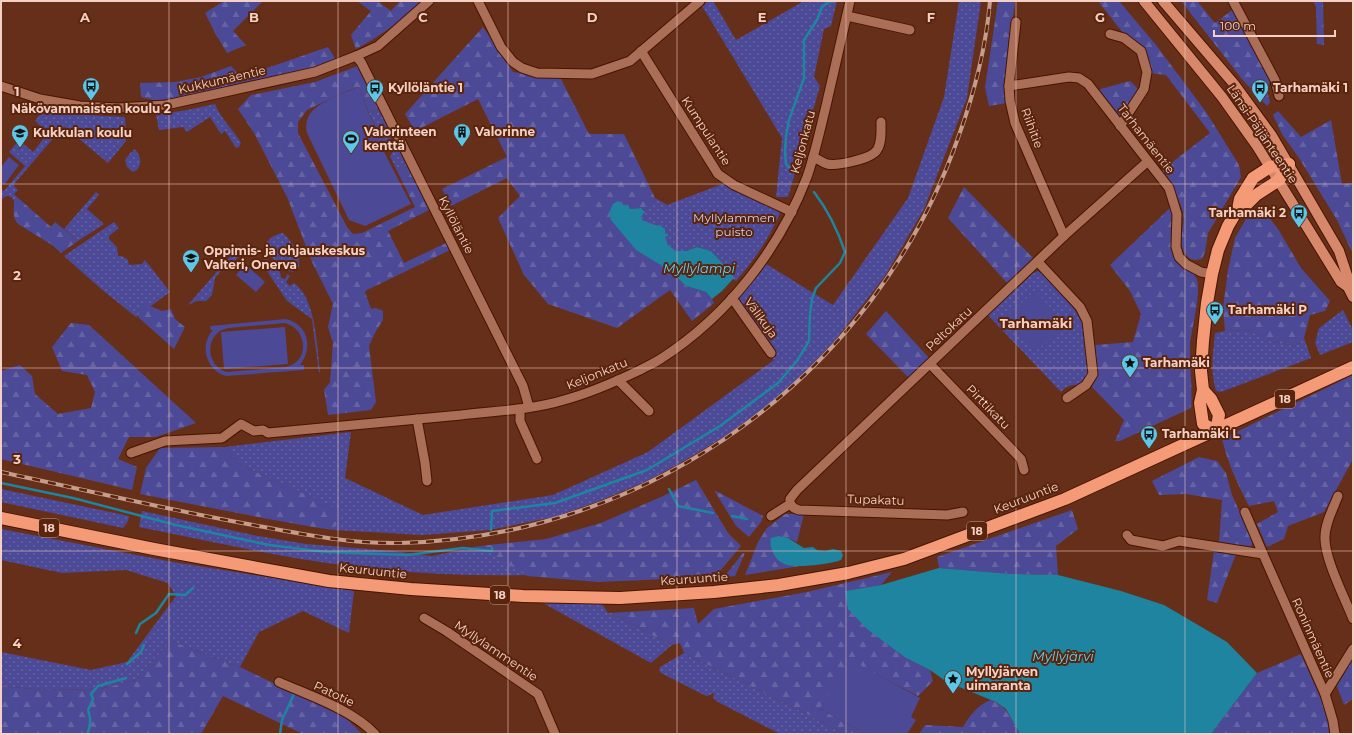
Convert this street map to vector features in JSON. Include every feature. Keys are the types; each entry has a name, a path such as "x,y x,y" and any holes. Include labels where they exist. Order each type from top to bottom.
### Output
{"highway":[{"path":"1216,430 1203,424 1200,403 1203,390 1201,371 1203,341 1212,274 1218,250 1228,226 1238,209 1240,198 1253,178 1270,167 1289,164"},
{"path":"1238,209 1279,180 1289,164"},
{"name":"Keuruuntie","path":"1,518 97,538 329,581 411,589 523,596 620,598 714,592 779,585 848,573 904,559 1065,499 1353,367"},
{"path":"1,509 97,538"}],"main road":[{"name":"Länsi-Päijänteentie","path":"1144,1 1222,96 1279,180 1341,282 1348,287"},
{"name":"Länsi-Päijänteentie","path":"1163,1 1234,84 1272,136 1339,251 1348,278 1348,287 1353,297"}],"street":[{"name":"Kukkumäentie","path":"1,86 40,99 80,106 118,108 166,105 315,72 356,56 378,46 429,1"},
{"path":"478,1 501,48 513,62 522,68 538,73 592,74 630,61 700,1"},
{"name":"Keljonkatu","path":"131,453 165,441 222,438 241,424 254,430 263,430 268,433 518,409 562,401 618,380 661,359 702,328 732,298 748,280 768,252 792,212 813,158 850,1"},
{"path":"1233,1 1275,80 1279,96"},
{"path":"846,16 910,30"},
{"name":"Riihitie","path":"1016,22 1009,86 1010,102 1015,123 1064,236"},
{"path":"1110,34 1124,38 1141,51 1146,72 1144,89 1120,126"},
{"name":"Kumpulantie","path":"641,51 718,174 734,185 792,212"},
{"name":"Kyllöläntie","path":"356,56 361,62 523,386 529,407"},
{"name":"Tarhamäentie","path":"1009,86 1069,77 1079,78 1088,84 1168,188 1177,214 1176,246 1179,257 1186,264 1201,272 1212,274"},
{"path":"813,158 828,164 841,164 866,158 874,154 878,150 880,144 881,122"},
{"name":"Peltokatu","path":"771,516 790,504 790,499 797,490 1064,236 1147,162"},
{"path":"1038,262 1080,307 1087,321 1093,374 1086,385 1067,398"},
{"name":"Välikuja","path":"732,298 771,353"},
{"name":"Pirttikatu","path":"930,364 1021,459 1024,470"},
{"path":"618,380 649,411"},
{"path":"518,409 520,413 520,421 537,459"},
{"path":"417,419 427,481"},
{"path":"1338,496 1327,524 1325,537 1326,548 1353,619"},
{"name":"Tupakatu","path":"790,504 799,510 947,515 963,512"},
{"name":"Roninmäentie","path":"1245,512 1325,694 1333,721 1335,734"},
{"path":"1127,535 1131,540 1163,546 1179,541 1263,554"},
{"name":"Myllylammentie","path":"424,618 446,631 538,694 554,734"},
{"path":"1325,694 1353,649"},
{"name":"Patotie","path":"279,682 353,716 368,726 375,734"}],"green space":[{"path":"224,1 263,1 233,31 246,45 227,53 205,13"},
{"path":"357,1 377,1 391,11 400,1 424,1 408,15 374,39 356,49 351,35 371,11"},
{"path":"709,1 713,1 736,40 804,1 837,1 831,26 824,29 814,77 820,86 788,197 776,197 782,138 702,6"},
{"path":"959,1 981,1 967,98 924,209 885,276 833,343 789,388 727,435 647,481 602,500 554,517 490,530 422,535 333,530 344,512 241,465 225,447 351,432 345,478 423,515 553,495 648,452 774,360 732,304 766,264 833,305 908,198 944,97"},
{"path":"998,1 1015,1 1004,85 1007,103 989,106 985,87"},
{"path":"1098,1 1119,1 1156,45 1206,112 1239,165 1241,177 1208,233 1205,252 1202,259 1191,259 1184,252 1181,241 1184,218 1183,212 1174,190 1161,171 1210,133 1166,75 1149,73 1144,48 1123,33"},
{"path":"1181,1 1197,1 1215,23 1235,8 1270,80 1267,91 1270,102 1267,106 1242,79"},
{"path":"1313,1 1323,1 1324,45 1317,44 1316,7"},
{"path":"483,27 513,72 561,79 589,134 624,134 655,198 645,212 641,208 630,209 657,262 669,270 686,286 706,292 714,303 692,321 670,290 617,328 548,304 524,275 498,218 520,196 507,178 451,206 442,189 507,157 478,99 415,131 405,114"},
{"path":"328,47 335,58 331,63 313,69 183,97 157,101 141,97 140,83 175,82 201,77 231,66 241,77"},
{"path":"358,66 380,109 369,113 359,87 349,90 307,110 298,122 298,133 347,227 353,234 362,233 415,207 397,171 407,166 429,210 388,231 404,263 446,243 450,250 365,292 371,309 376,308 383,311 383,320 369,346 376,402 371,410 328,415 324,390 330,382 333,343 328,327 333,304 312,262 287,197 254,133 238,109 251,95 315,82"},
{"path":"1130,81 1139,90 1120,119 1097,90"},
{"name":"Valorinteen kenttä","path":"359,87 369,114 383,142 383,150 411,204 365,226 349,220 307,133 306,126 309,115 316,107 332,98"},
{"path":"215,104 220,114 241,143 239,147 236,148 225,131 221,134 210,117 187,132 183,127 159,130 156,115"},
{"path":"44,109 87,115 125,117 126,141 108,163 65,127 62,128 14,184 18,190 14,194 17,197 14,201 12,198 7,196 1,202 1,189 4,191 25,166 9,152 19,140 33,152 48,133 35,121"},
{"path":"380,109 391,131 390,140 388,143 383,142 369,113"},
{"path":"1278,111 1301,137 1331,120 1342,184 1353,183 1353,254 1337,220 1299,158 1282,134 1273,115"},
{"path":"398,148 407,166 397,171 390,156 395,149"},
{"path":"135,149 139,157 140,164 137,170 133,172 127,167 125,160"},
{"path":"9,157 19,165 4,185 1,183 1,167"},
{"name":"Myllylammen puisto","path":"725,183 775,208 780,213 761,249 736,281 733,279 733,271 728,269 711,251 697,247 687,251 676,251 668,245 664,237 668,234 664,233 658,226 641,220 641,217 655,198 667,205"},
{"path":"964,187 1034,259 1008,284 948,218"},
{"path":"96,192 99,195 87,209 104,224 78,241 64,229"},
{"path":"17,197 51,227 55,222 78,241 61,253 52,245 18,224 14,213 14,201"},
{"path":"1171,207 1172,251 1176,260 1195,276 1198,286 1190,344 1192,392 1191,408 1120,441 1115,441 1124,420 1092,387 1097,376 1095,345 1133,342 1141,314 1130,291 1110,265"},
{"path":"1261,207 1278,229 1301,268 1330,301 1325,311 1310,315 1304,338 1296,346 1273,342 1248,330 1225,331 1223,308 1228,270 1235,238 1250,212"},
{"path":"114,222 119,228 109,236 109,239 117,247 118,256 122,256 128,260 129,265 142,264 145,260 170,292 136,317 64,256"},
{"path":"283,233 293,244 299,257 299,267 293,272 281,266 265,248 267,242 271,238"},
{"path":"240,245 245,249 229,268 221,271 215,278 212,295 206,301 197,301 188,305"},
{"path":"266,259 280,272 281,278 286,279 287,274 290,276 286,282 290,286 294,283 301,290 307,300 314,324 319,373 312,319 287,301 261,262"},
{"path":"245,264 265,282 256,292 236,275"},
{"path":"1038,271 1044,274 1075,310 1082,323 1089,372 1087,379 1080,385 1072,385 1061,392 987,314 1031,274"},
{"path":"1035,290 1066,325 1035,352 1005,318"},
{"path":"143,303 162,311 171,309 175,319 185,327 174,349 138,317"},
{"path":"1343,310 1353,330 1353,342 1320,355 1315,343 1319,328"},
{"path":"886,311 930,359 909,378 866,334"},
{"path":"286,319 294,322 300,326 306,338 307,351 300,365 304,365 304,370 226,376 219,373 209,363 207,357 206,343 213,330 211,330 210,326","holes":["285,323 293,326 302,338 303,345 299,359 294,364 286,367 227,372 220,369 211,357 211,343 220,331 228,328"]},
{"path":"71,323 89,325 196,423 156,437 129,437 118,459 137,467 132,490 1,459 1,371 20,365 32,376 35,394 58,414 91,408 95,392 87,375 62,371 52,347"},
{"path":"285,327 288,364 224,369 221,332"},
{"path":"1248,330 1273,342 1296,346 1304,338 1311,358 1221,392 1216,391 1213,369 1215,333"},
{"path":"1353,375 1353,459 1324,512 1288,526 1284,539 1267,547 1257,524 1278,512 1274,501 1249,506 1233,473 1222,439"},
{"path":"225,447 241,465 345,512 333,530 140,494 146,468 160,448"},
{"path":"1199,457 1217,461 1226,473 1232,495 1253,541 1251,547 1219,543 1222,500 1186,494 1159,495 1152,481"},
{"path":"696,480 728,533 741,546 715,577 598,582 527,576 480,546 546,539 601,523"},
{"path":"1,489 129,516 128,521 123,528 1,502"},
{"path":"714,490 763,516 761,522 749,537 736,526"},
{"path":"1072,510 1078,529 1056,546 1058,575 1012,574 939,568 937,557"},
{"path":"142,511 253,535 306,544 393,551 432,556 480,546 527,575 464,575 400,571 304,560 139,527"},
{"path":"785,514 804,514 797,542 788,538 787,565 800,566 745,575 758,542 767,528"},
{"path":"1,529 173,562 354,591 349,633 303,611 259,632 240,667 171,641 135,680 100,689 45,690 1,686 1,652 91,670 127,662 176,596 168,583 126,570 62,573 1,560"},
{"path":"1214,551 1236,554 1217,603 1207,600"},
{"path":"743,553 745,553 735,576 724,577"},
{"path":"892,572 881,585 845,591 906,658 930,670 933,681 918,696 849,660 820,709 867,734 843,734 811,716 684,653 680,643 672,645 608,613 694,608 698,624 714,609 807,592"},
{"path":"543,603 602,604 608,613 672,645 651,663"},
{"path":"171,641 240,667 346,718 362,734 303,734 223,696 201,734 1,734 1,686 45,690 100,689 135,680"},
{"path":"684,653 811,716 843,734 780,734 716,701 713,697 714,693 707,696 704,695 661,673 659,670 660,667"},
{"path":"1301,654 1328,715 1329,734 1211,734 1257,673"},
{"path":"849,659 920,698 911,717 916,720 907,734 867,734 820,709"},
{"path":"1353,659 1353,699 1344,705 1337,686"},
{"path":"990,700 1001,705 1005,709 1020,734 919,734 925,725 963,727 974,711"}],"water":[{"name":"Myllylampi","path":"618,201 623,205 628,205 630,209 641,208 645,212 641,217 642,220 658,226 661,225 665,229 665,233 668,234 668,236 665,237 668,245 676,251 687,251 697,247 711,251 728,269 733,271 733,279 712,299 706,292 686,286 669,270 636,250 611,220 609,213 613,204"},
{"path":"778,536 788,538 804,548 813,547 817,550 825,551 833,549 841,551 843,555 841,560 830,563 806,566 787,565 782,563 774,555 771,547 771,538"},
{"name":"Myllyjärvi","path":"939,568 1012,574 1058,575 1121,591 1164,605 1227,642 1257,673 1211,734 1020,734 1006,709 996,702 947,682 930,670 906,658 867,629 848,609 845,591 881,585"}],"waterway":[{"path":"793,172 786,164 786,136 789,120 804,78 804,40 817,20 822,7 829,2 835,1"},
{"path":"491,530 492,511 555,503 647,470 720,426 778,383 797,361 809,341 810,314 812,299 816,288 840,263 845,252 832,220 814,192"},
{"path":"1,483 73,498 176,525 269,545 326,552 407,555 463,548 492,551 492,548"},
{"path":"669,489 678,506 713,513"},
{"path":"732,516 747,519"},
{"path":"136,633 140,624 156,613 169,594 185,595 193,588"},
{"path":"127,664 141,652 144,645"},
{"path":"87,734 90,722 88,710 93,699 91,694 98,686 126,678"},
{"path":"280,734 282,720 295,692"}],"railway":[{"path":"1,472 127,500 289,532 326,538 381,543 400,543 492,534 581,511 665,475 742,427 811,369 871,300 920,223 958,138 978,71 986,36 990,1"}],"place":[{"name":"Näkövammaisten koulu 2","path":"91,101"},
{"name":"Kyllöläntie 1","path":"375,103"},
{"name":"Tarhamäki 1","path":"1260,103"},
{"name":"Valorinne","path":"462,147"},
{"name":"Kukkulan koulu","path":"20,148"},
{"name":"Valorinteen kenttä","path":"351,154"},
{"name":"Tarhamäki 2","path":"1299,228"},
{"name":"Oppimis- ja ohjauskeskus Valteri, Onerva","path":"191,273"},
{"name":"Tarhamäki P","path":"1215,325"},
{"name":"Tarhamäki","path":"1130,378"},
{"name":"Tarhamäki L","path":"1149,449"},
{"name":"Myllyjärven uimaranta","path":"953,694"}],"district":[{"name":"Tarhamäki","path":"1036,323"}]}
